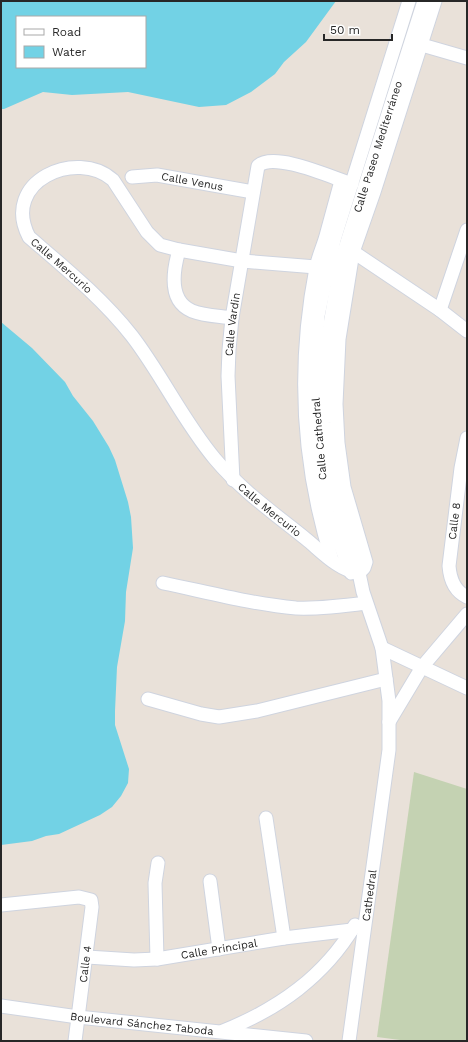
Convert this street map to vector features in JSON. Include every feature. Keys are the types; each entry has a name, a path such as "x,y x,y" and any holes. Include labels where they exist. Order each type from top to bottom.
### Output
{"street":[{"name":"Calle Paseo Mediterráneo","path":"325,279 344,246 347,182 409,1"},
{"name":"Calle Paseo Mediterráneo","path":"335,293 344,246 424,1"},
{"path":"355,572 364,568 366,562 344,487 338,443 336,404 344,246 422,45 435,1"},
{"path":"422,45 467,58"},
{"name":"Calle Vardin","path":"233,480 228,376 232,318 256,171 262,162 280,162 347,182"},
{"name":"Calle Mercurio","path":"316,267 242,261 166,248 154,241 113,180 99,170 79,168 45,173 32,180 23,191 18,207 20,226 29,237 95,295 132,337 189,425 214,459 233,480 332,560 355,572"},
{"name":"Calle Venus","path":"132,177 157,175 253,192"},
{"path":"332,560 322,529 313,485 307,443 304,400 309,312 316,267 347,182"},
{"path":"440,310 467,230"},
{"path":"344,246 440,310 467,331"},
{"path":"179,250 173,282 182,305 191,311 201,314 232,318"},
{"name":"Calle Cathedral","path":"325,279 316,339 316,428 318,458 328,512 355,572 382,648 389,722 388,750"},
{"name":"Calle Cathedral","path":"335,293 328,336 326,423 331,468 339,509 355,572"},
{"name":"Calle 8","path":"467,438 460,476 449,566 450,575 456,589 467,596"},
{"path":"163,583 262,603 295,608 314,608 365,598"},
{"path":"389,722 422,667 467,614"},
{"path":"382,648 467,688"},
{"path":"148,700 201,714 219,717 230,716 386,679"},
{"name":"Cathedral","path":"349,1041 388,750"},
{"path":"266,818 284,938"},
{"path":"157,959 155,883 158,863"},
{"path":"210,881 219,949"},
{"name":"Calle 4","path":"1,904 79,897 91,900 92,907 87,957 75,1041"},
{"path":"221,1031 245,1022 291,996 324,967 352,930 368,901"},
{"name":"Calle Principal","path":"87,957 134,960 157,959 284,938 352,930"},
{"name":"Boulevard Sánchez Taboda","path":"1,1006 78,1017 221,1031 275,1039 306,1041"}],"green space":[{"path":"414,772 467,789 467,1041 408,1041 377,1037"}],"water":[{"path":"1,1 336,1 306,42 284,62 275,74 251,92 226,105 199,107 128,92 72,95 43,92 1,109"},
{"path":"1,322 32,348 65,382 73,396 93,421 109,447 115,460 128,502 131,517 133,548 126,592 125,621 117,667 115,711 115,725 129,769 128,783 121,796 112,807 100,815 59,834 46,836 32,841 1,845"}]}
